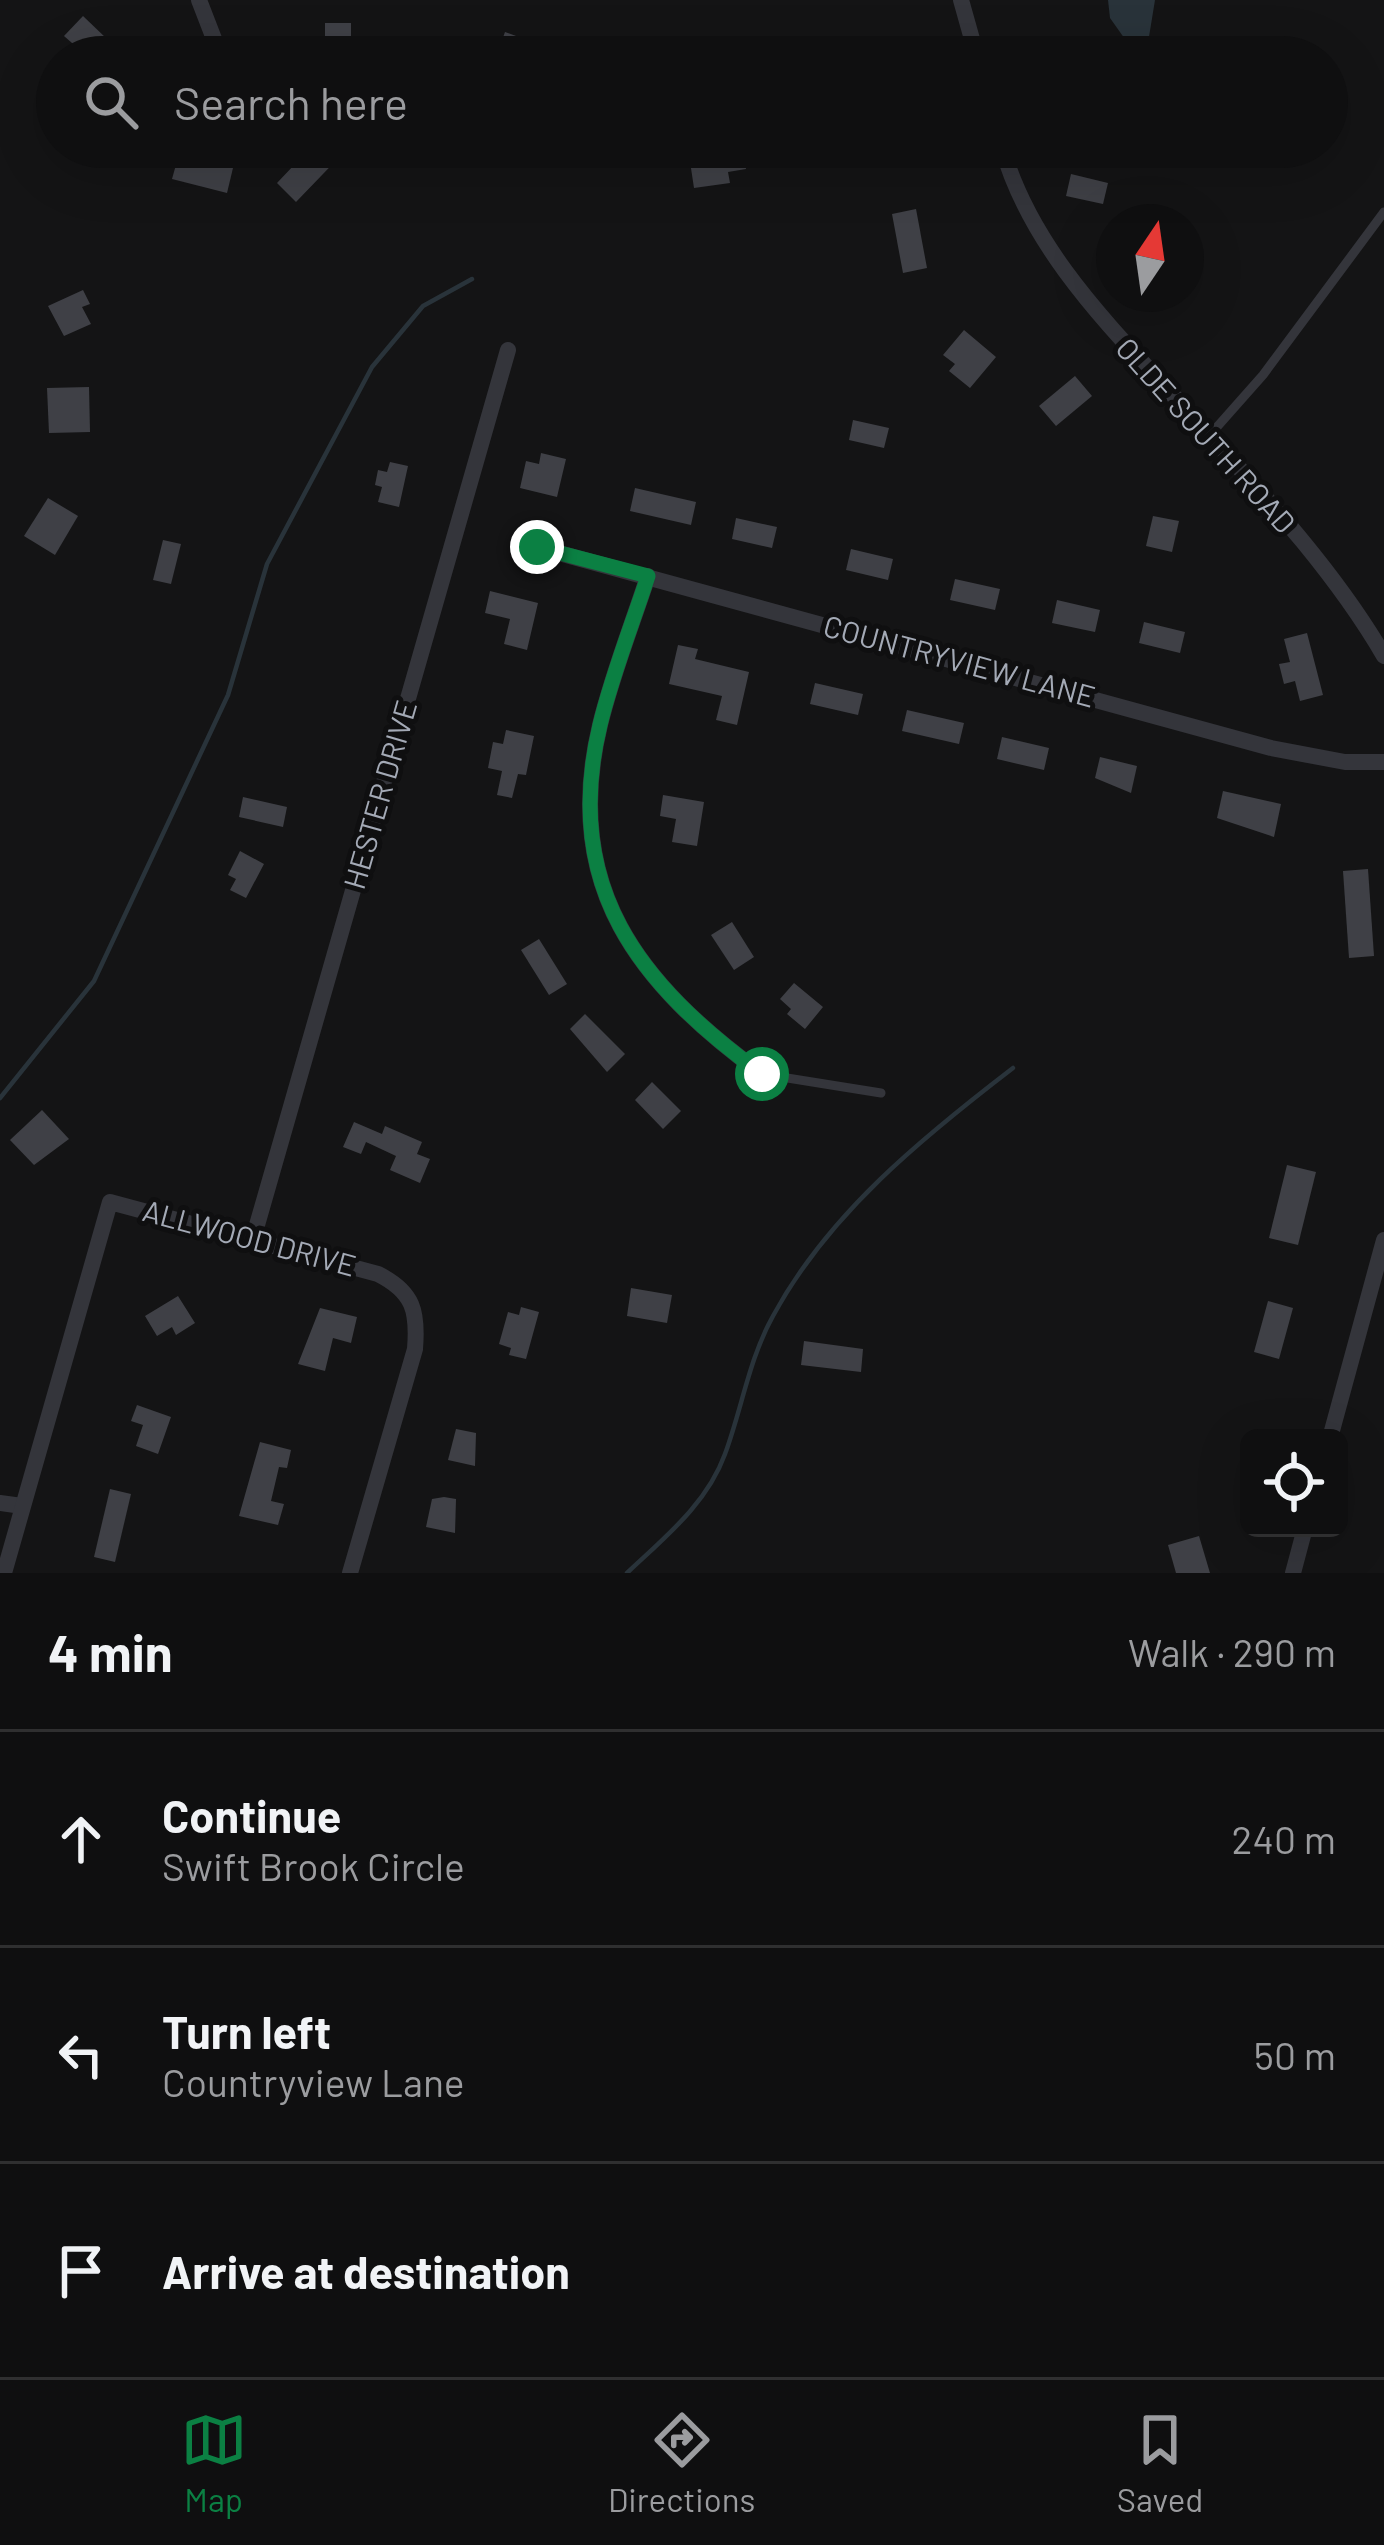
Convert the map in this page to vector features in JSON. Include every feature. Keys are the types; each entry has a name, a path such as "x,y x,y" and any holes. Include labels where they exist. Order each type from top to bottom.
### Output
{"street":[{"path":"199,0 213,36"},
{"path":"962,0 971,36"},
{"name":"OLDE SOUTH ROAD","path":"1012,168 1037,224 1095,314 1332,577 1384,656"},
{"name":"HESTER DRIVE","path":"253,1239 508,350"},
{"name":"COUNTRYVIEW LANE","path":"537,547 1271,748 1384,762"},
{"path":"648,576 600,725 592,778 605,896 629,949 676,1005 762,1074"},
{"name":"ALLWOOD DRIVE","path":"22,1506 110,1202 379,1274 403,1286 418,1315 415,1349 350,1573"},
{"path":"1332,1429 1384,1240"},
{"path":"0,1503 22,1506 4,1573"},
{"path":"1293,1573 1303,1537"}],"lane":[{"path":"1209,436 1263,375 1384,212"},
{"path":"762,1074 880,1093"}],"shaded area":[{"path":"1108,0 1155,0 1149,36 1123,36 1110,18"}],"building":[{"path":"83,16 104,36 64,36"},
{"path":"325,23 351,23 351,36 325,36"},
{"path":"175,168 233,168 227,193 172,179"},
{"path":"291,168 329,168 296,202 277,183"},
{"path":"691,168 746,168 728,172 730,183 694,188"},
{"path":"1071,174 1108,183 1103,204 1066,196"},
{"path":"916,209 927,268 903,273 892,214"},
{"path":"83,290 90,304 82,307 91,324 64,336 48,306"},
{"path":"964,330 996,357 970,388 949,371 955,364 943,355"},
{"path":"1075,376 1092,396 1056,426 1039,406"},
{"path":"89,387 90,432 49,433 47,388"},
{"path":"853,420 889,428 884,448 849,440"},
{"path":"541,453 566,459 557,497 520,488 526,461 539,464"},
{"path":"390,462 408,466 399,507 378,502 382,487 375,485 378,470 387,472"},
{"path":"635,488 696,502 691,525 630,511"},
{"path":"48,498 78,516 55,555 24,536"},
{"path":"1153,516 1179,521 1172,552 1146,546"},
{"path":"736,518 777,527 772,548 732,539"},
{"path":"163,540 181,544 171,584 153,580"},
{"path":"851,549 893,559 888,580 846,570"},
{"path":"955,579 1000,589 995,610 950,600"},
{"path":"490,591 538,603 527,650 504,644 510,619 485,613"},
{"path":"1057,600 1100,610 1095,632 1052,623"},
{"path":"1144,622 1185,632 1180,653 1139,643"},
{"path":"1307,633 1323,695 1300,701 1295,681 1284,684 1279,664 1290,662 1284,639"},
{"path":"678,645 698,649 695,659 749,672 737,725 716,720 722,696 669,684"},
{"path":"815,683 863,694 858,715 810,704"},
{"path":"907,710 964,723 959,744 902,731"},
{"path":"506,730 534,736 526,775 518,774 512,798 497,795 502,771 488,768 493,742 503,744"},
{"path":"1002,737 1049,748 1044,770 997,759"},
{"path":"1100,757 1137,766 1131,793 1095,778"},
{"path":"1223,791 1281,804 1274,837 1217,818"},
{"path":"663,795 704,802 697,846 672,842 676,819 660,816"},
{"path":"243,797 287,807 283,827 239,817"},
{"path":"240,851 264,864 246,898 230,890 236,879 228,875"},
{"path":"1368,869 1374,956 1349,958 1343,871"},
{"path":"732,922 754,957 734,970 711,935"},
{"path":"539,939 567,984 549,995 521,950"},
{"path":"794,983 823,1007 805,1029 787,1014 791,1009 780,999"},
{"path":"585,1014 625,1054 607,1072 570,1029"},
{"path":"652,1082 681,1111 663,1129 635,1100"},
{"path":"42,1110 69,1139 34,1165 10,1140"},
{"path":"354,1122 382,1134 385,1126 422,1142 417,1154 430,1159 420,1183 390,1170 396,1156 366,1142 361,1154 343,1147"},
{"path":"1287,1165 1316,1172 1298,1245 1269,1238"},
{"path":"631,1288 672,1295 667,1323 627,1316"},
{"path":"178,1296 195,1323 176,1335 172,1327 157,1336 145,1316"},
{"path":"1268,1301 1293,1308 1279,1359 1254,1352"},
{"path":"521,1307 539,1312 526,1359 509,1355 511,1348 499,1344 508,1312 519,1315"},
{"path":"320,1308 357,1317 351,1343 333,1338 325,1371 298,1364"},
{"path":"804,1341 863,1349 861,1372 801,1365"},
{"path":"137,1405 171,1417 158,1454 136,1446 143,1425 131,1421"},
{"path":"456,1429 476,1433 475,1466 448,1460"},
{"path":"260,1442 291,1450 287,1468 279,1467 271,1501 284,1504 278,1525 239,1516"},
{"path":"110,1489 131,1494 115,1562 94,1557"},
{"path":"432,1499 456,1499 455,1533 426,1527"},
{"path":"1199,1536 1210,1573 1176,1573 1168,1545"}],"waterway":[{"path":"0,1098 94,981 228,695 267,564 372,367 423,306 472,279"},
{"path":"627,1573 707,1489 725,1454 765,1332 821,1244 912,1150 1013,1068"}],"route":[{"path":"537,547 648,576 600,725 592,778 605,896 629,949 676,1005 762,1074"}]}
